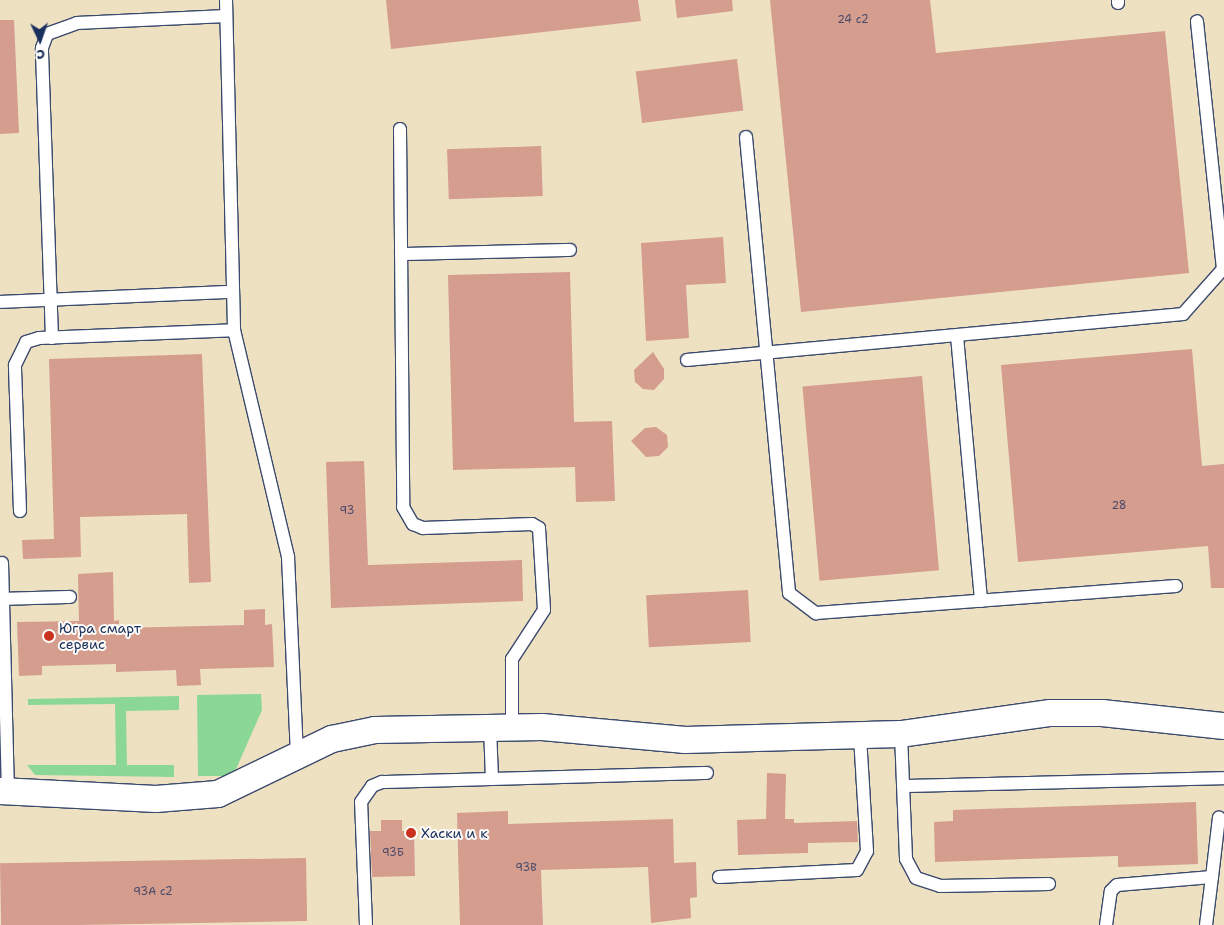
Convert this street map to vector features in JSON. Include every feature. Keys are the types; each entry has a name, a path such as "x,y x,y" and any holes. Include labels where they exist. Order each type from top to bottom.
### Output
{"street":[{"path":"4,792 193,798 218,794 256,779 297,756 354,733 501,727 685,740 902,734 1051,713 1102,713 1224,726"}],"lane":[{"path":"226,0 234,330 288,558 297,756"},
{"path":"52,338 42,48 47,34 76,22 226,16"},
{"path":"687,360 1183,314 1224,269 1197,21"},
{"path":"400,129 406,516 423,528 532,524 541,534 544,610 512,659 492,779"},
{"path":"746,137 789,593 816,613 1176,586"},
{"path":"401,254 570,250"},
{"path":"0,302 232,292"},
{"path":"20,511 15,365 26,342 52,338 234,330"},
{"path":"957,336 981,601"},
{"path":"2,563 4,792"},
{"path":"3,599 70,597"},
{"path":"902,734 906,859 916,878 940,886 1049,884"},
{"path":"719,877 858,870 867,851 860,735"},
{"path":"366,925 365,793 382,782 707,773"},
{"path":"903,786 1224,778"},
{"path":"1206,925 1219,817"},
{"path":"1106,925 1111,892 1117,886 1212,877"}],"green space":[{"path":"261,694 262,710 233,776 198,776 197,695"},
{"path":"179,696 179,710 126,711 127,765 174,765 174,777 35,775 27,765 116,765 115,704 28,705 28,699"}],"building":[{"path":"386,0 638,0 641,21 391,49"},
{"path":"675,0 732,0 733,11 677,18"},
{"path":"770,0 930,0 936,53 1165,31 1189,273 801,312"},
{"path":"0,20 14,20 19,133 0,134"},
{"path":"737,59 743,111 642,123 636,71"},
{"path":"541,146 543,196 449,199 447,149"},
{"path":"723,237 726,283 686,285 689,338 646,341 641,243"},
{"path":"570,272 574,422 612,421 615,501 576,502 575,467 453,470 448,275"},
{"path":"1192,349 1202,466 1224,464 1224,588 1211,588 1208,546 1018,562 1001,365"},
{"path":"653,352 664,369 664,379 654,390 643,389 635,382 634,370"},
{"path":"202,354 211,582 189,583 187,514 80,517 81,557 23,559 22,540 54,539 49,359"},
{"path":"922,376 939,570 819,581 802,386"},
{"path":"656,427 667,435 668,447 659,456 646,457 631,441 645,428"},
{"path":"364,461 368,565 522,560 523,601 331,608 326,462"},
{"path":"113,572 114,621 119,620 119,628 244,625 244,610 265,609 265,625 272,624 274,667 200,669 201,685 177,686 176,670 116,672 116,664 42,666 42,675 19,676 17,622 79,621 78,574"},
{"path":"748,590 751,642 649,647 646,595"},
{"path":"767,773 786,774 785,819 794,819 794,823 857,821 858,842 808,843 808,853 738,855 737,820 766,819"},
{"path":"1196,802 1198,864 1118,867 1118,856 935,862 934,822 953,821 953,810"},
{"path":"508,811 508,824 673,819 674,863 696,862 697,897 690,898 691,918 651,923 648,867 541,870 543,925 460,925 457,813"},
{"path":"381,820 402,820 402,831 414,831 415,876 372,877 370,831 381,831"},
{"path":"306,858 307,921 1,925 0,863"}],"place":[{"name":"Югра смарт сервис","path":"49,636"},
{"name":"Хаски и к","path":"411,833"}]}
